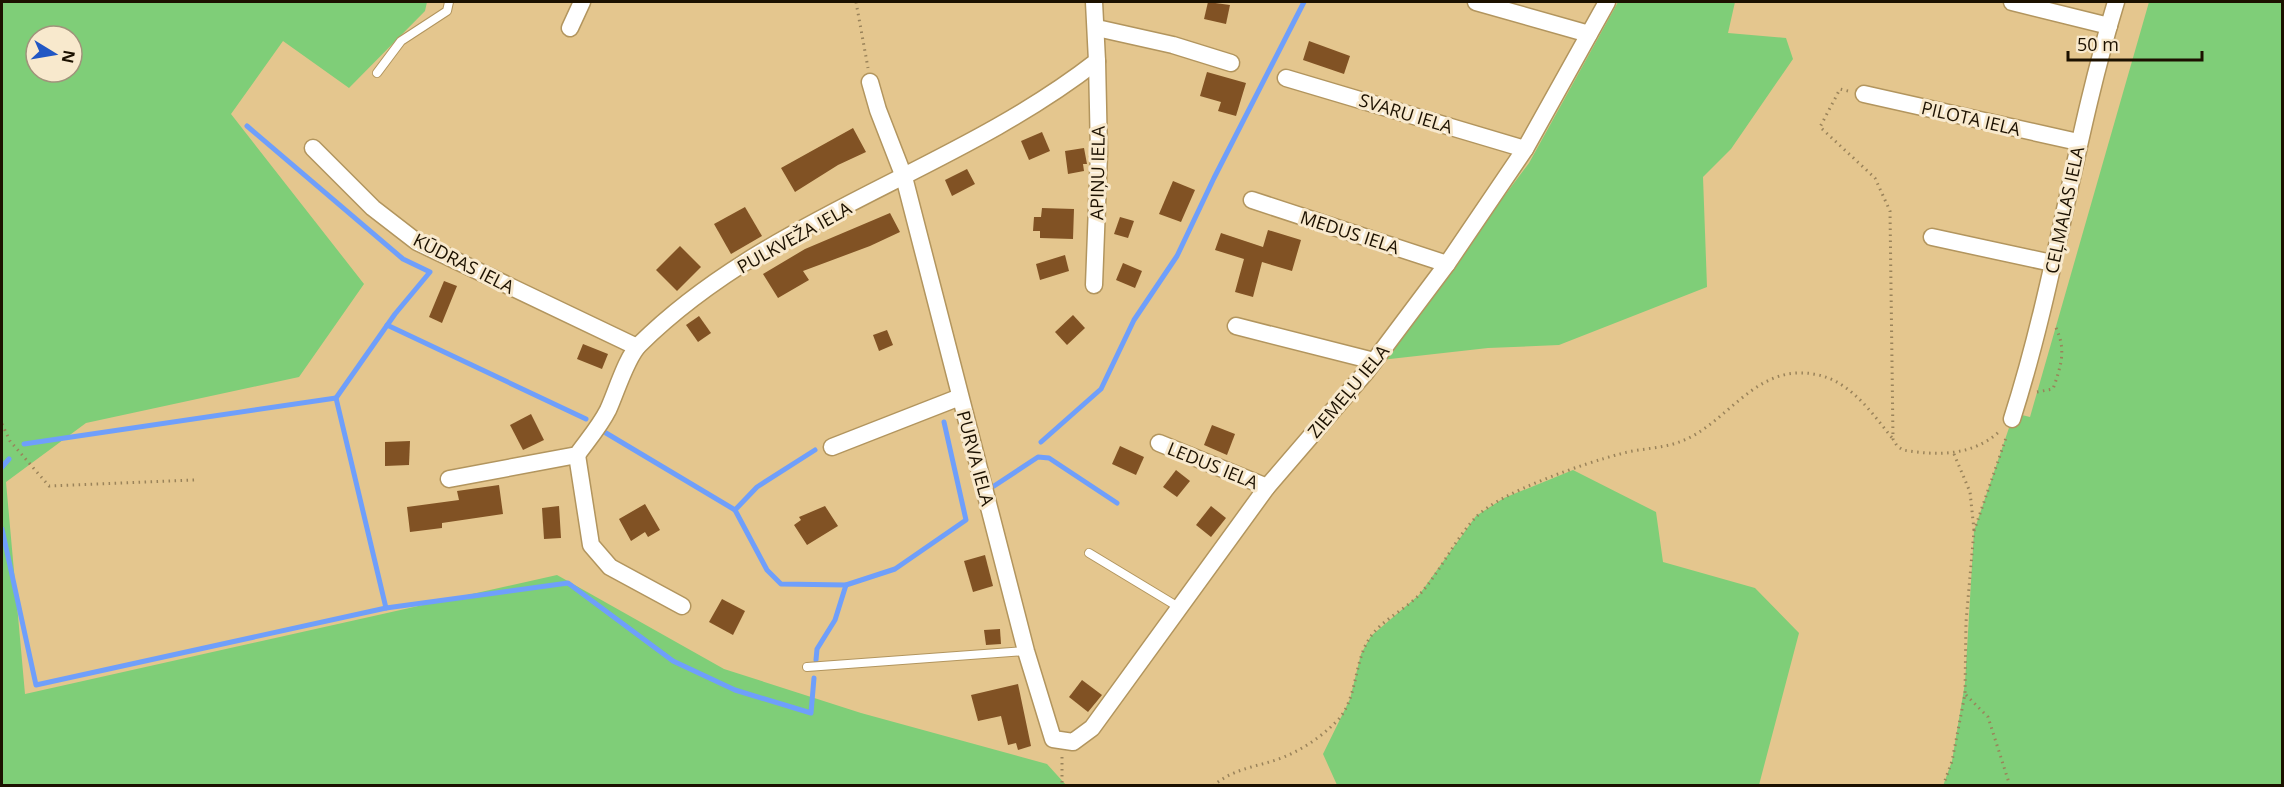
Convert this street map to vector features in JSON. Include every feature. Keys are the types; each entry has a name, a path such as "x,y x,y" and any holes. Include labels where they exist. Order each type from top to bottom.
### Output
{"street":[{"path":"570,28 582,2"},
{"path":"1094,2 1097,61"},
{"path":"1476,2 1589,34"},
{"name":"ZIEMEĻU IELA","path":"1058,740 1073,742 1092,728 1268,487 1374,362 1447,264 1525,149 1607,2"},
{"path":"2012,2 2109,26"},
{"name":"CEĻMALAS IELA","path":"2012,419 2043,303 2078,142 2116,2"},
{"path":"1097,28 1173,45 1231,63"},
{"name":"PULKVEŽA IELA","path":"577,455 606,413 637,347 698,296 760,252 904,177 1063,87 1097,61"},
{"name":"APIŅU IELA","path":"1094,285 1099,153 1097,61"},
{"name":"SVARU IELA","path":"1286,78 1525,149"},
{"name":"PURVA IELA","path":"870,82 878,110 904,177 1026,651 1058,740"},
{"name":"PILOTA IELA","path":"1864,94 2078,142"},
{"name":"KŪDRAS IELA","path":"313,148 373,208 417,242 637,347"},
{"name":"MEDUS IELA","path":"1252,200 1447,264"},
{"path":"1932,237 2052,263"},
{"path":"1236,326 1374,362"},
{"path":"832,447 960,397"},
{"name":"LEDUS IELA","path":"1159,443 1268,487"},
{"path":"449,479 577,455 591,545 610,567 682,606"}],"lane":[{"path":"377,73 401,41 447,11 449,2"},
{"path":"1089,553 1180,609"},
{"path":"807,667 1026,651"}],"path":[{"path":"856,2 870,82"},
{"path":"1840,89 1820,127 1875,178 1890,211 1893,439"},
{"path":"2020,394 2053,389 2064,360 2061,338 2043,303"},
{"path":"1214,786 1241,768 1282,758 1311,743 1338,720 1350,699 1361,654 1371,636 1419,595 1476,516 1504,498 1560,474 1620,454 1681,442 1700,432 1771,379 1796,373 1815,374 1837,381 1855,392 1903,450 1954,454 1988,442 2012,419"},
{"path":"1974,531 2012,419"},
{"path":"2,424 10,441 49,486 195,480"},
{"path":"1943,786 1952,761 1965,694 1966,622 1974,531 1970,492 1954,454"},
{"path":"1965,694 1988,717 2010,786"},
{"path":"1058,740 1062,786"}],"green space":[{"path":"2,2 427,2 425,11 349,88 283,41 231,114 364,284 299,377 86,423 6,482 25,694 557,575 724,669 861,713 1047,764 1066,785 2,786"},
{"path":"1618,2 1735,2 1728,33 1786,38 1793,59 1731,149 1703,177 1707,287 1559,345 1488,348 1381,360 1529,163"},
{"path":"2149,2 2282,2 2282,785 1943,786 1952,761 1965,683 1974,531 2012,419 2010,412 2030,417"},
{"path":"1573,470 1656,512 1663,562 1755,588 1799,633 1759,785 1337,785 1323,754 1350,699 1361,654 1371,636 1419,595 1476,516 1504,498"}],"building":[{"path":"1208,2 1230,5 1226,24 1204,19"},
{"path":"1309,41 1350,56 1344,74 1303,60"},
{"path":"1207,72 1246,83 1236,116 1218,111 1221,102 1200,96"},
{"path":"853,128 866,152 838,165 795,192 781,168"},
{"path":"1042,132 1050,151 1029,160 1021,141"},
{"path":"1084,148 1087,164 1083,164 1084,171 1068,174 1065,151"},
{"path":"967,169 975,184 952,196 945,180"},
{"path":"1173,181 1195,190 1181,222 1159,214"},
{"path":"745,207 762,236 731,254 714,224"},
{"path":"1042,208 1074,209 1073,239 1040,238 1040,231 1033,231 1034,217 1041,217"},
{"path":"890,213 900,232 803,271 809,280 778,298 763,274 805,249"},
{"path":"1120,217 1134,221 1128,238 1114,234"},
{"path":"1268,230 1301,240 1292,271 1262,262 1253,297 1235,292 1244,259 1215,250 1221,233 1263,247"},
{"path":"680,246 701,267 677,291 656,270"},
{"path":"1065,255 1069,271 1040,280 1036,264"},
{"path":"1123,263 1142,271 1135,288 1116,280"},
{"path":"444,281 457,286 442,323 429,317"},
{"path":"1073,315 1085,328 1067,345 1055,332"},
{"path":"699,316 711,333 698,342 686,325"},
{"path":"887,330 893,345 879,351 873,335"},
{"path":"583,344 608,354 602,369 577,359"},
{"path":"531,414 544,440 523,450 510,425"},
{"path":"1212,425 1235,434 1227,455 1204,445"},
{"path":"410,441 409,465 385,466 385,442"},
{"path":"1120,446 1144,457 1136,475 1112,464"},
{"path":"1176,470 1190,481 1177,497 1163,487"},
{"path":"499,485 503,514 442,523 442,528 410,532 407,507 459,500 457,491"},
{"path":"645,504 660,530 648,537 645,532 631,541 619,519"},
{"path":"559,506 561,538 544,539 542,508"},
{"path":"825,506 838,526 807,545 794,525 801,520 799,517"},
{"path":"1211,506 1226,518 1211,537 1196,525"},
{"path":"985,555 993,586 973,592 964,561"},
{"path":"722,599 745,611 733,635 709,622"},
{"path":"1000,629 1001,644 986,645 984,630"},
{"path":"1082,680 1102,695 1088,712 1069,697"},
{"path":"1018,684 1031,746 1018,750 1016,743 1008,745 1001,716 978,721 971,695"}],"waterway":[{"path":"1041,442 1101,389 1134,320 1177,256 1304,2"},
{"path":"247,126 403,259 430,272 395,314 336,398 386,608 568,583 673,661 735,690 811,713 814,678"},
{"path":"387,325 586,419"},
{"path":"24,444 336,398"},
{"path":"606,433 735,510 767,570 781,584 846,585 895,569 966,520 944,422"},
{"path":"735,510 757,487 815,450"},
{"path":"991,488 1038,457 1049,458 1117,503"},
{"path":"2,467 9,459"},
{"path":"2,529 36,685 386,608"},
{"path":"816,660 817,649 835,620 846,585"}]}
